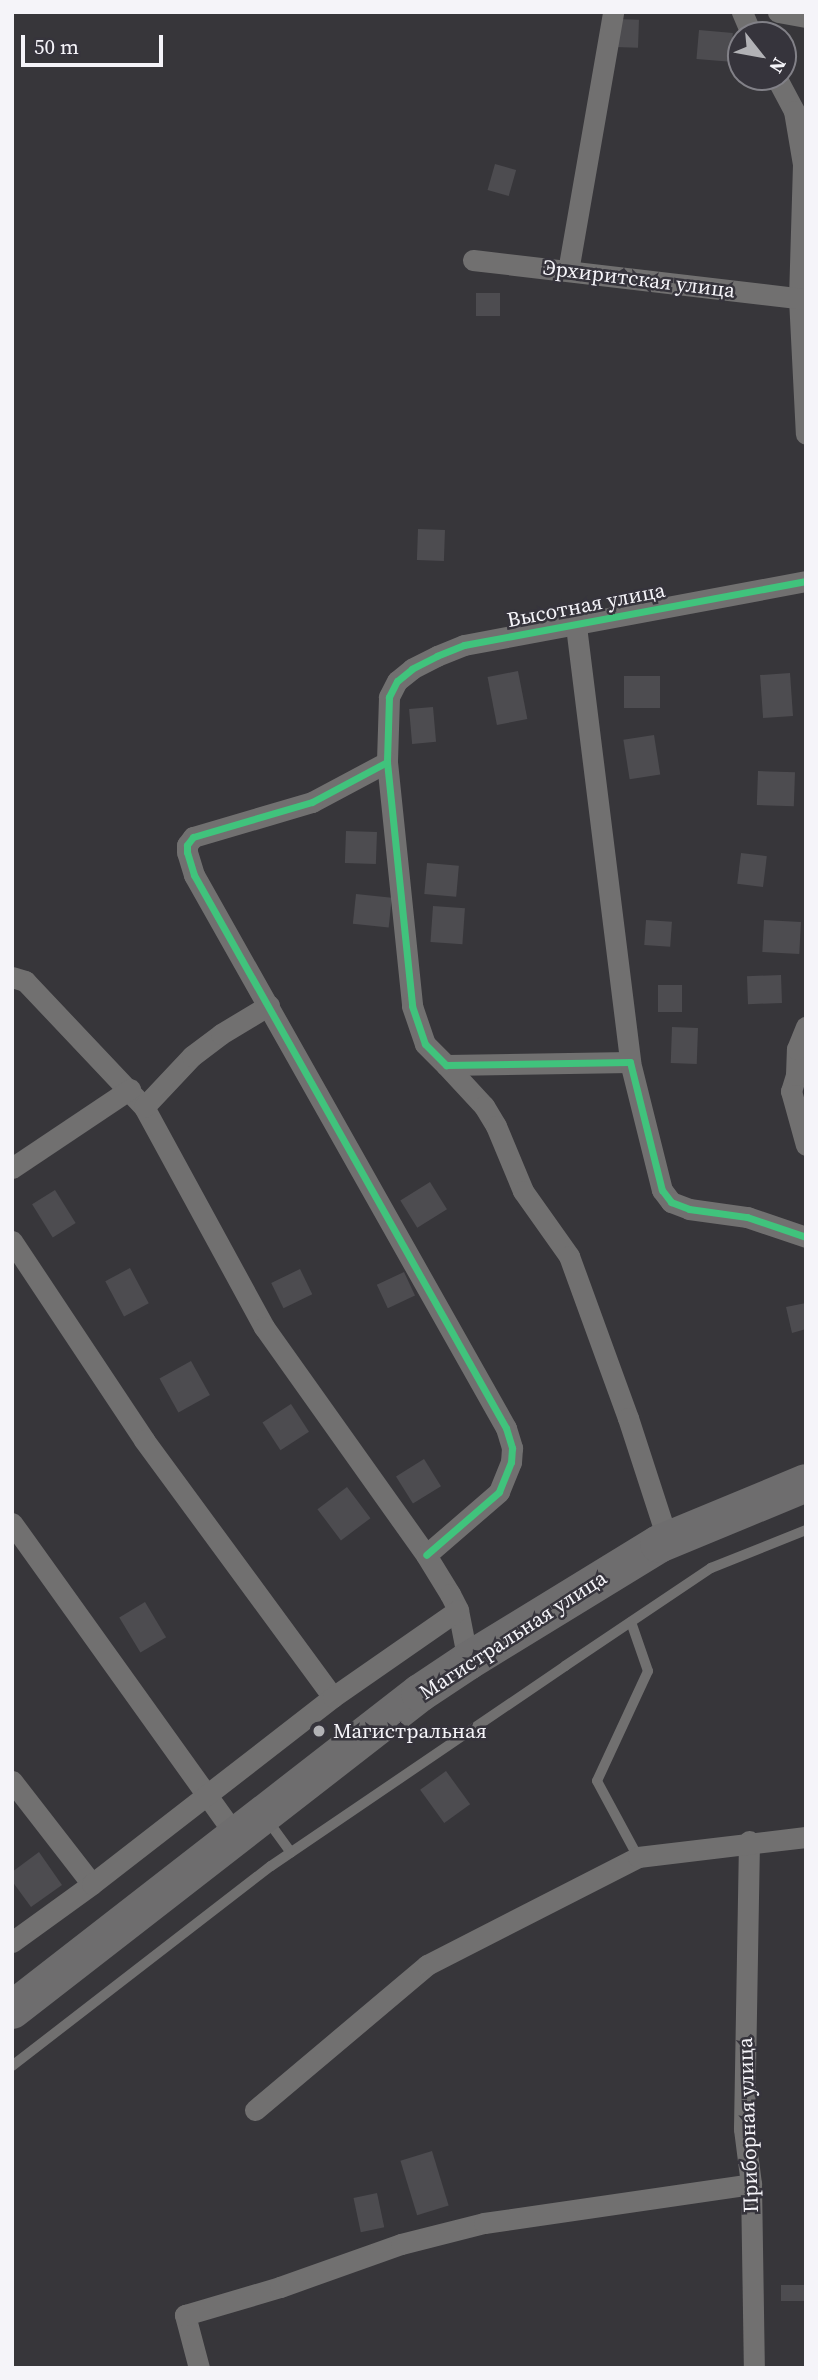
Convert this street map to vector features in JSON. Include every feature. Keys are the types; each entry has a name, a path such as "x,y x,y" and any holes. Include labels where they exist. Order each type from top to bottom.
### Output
{"highway":[{"name":"Магистральная улица","path":"12,2010 421,1693 468,1661 536,1616 668,1541 806,1483"}],"street":[{"path":"568,271 613,12"},
{"path":"778,12 806,17"},
{"path":"783,91 794,111 800,136 804,229 802,299 806,434"},
{"name":"Эрхиритская улица","path":"473,260 802,299"},
{"name":"Высотная улица","path":"387,762 389,697 397,681 412,669 464,645 806,581"},
{"path":"576,626 630,1062 662,1190 671,1202 689,1209 747,1217 806,1237"},
{"path":"426,1555 499,1492 511,1462 512,1448 506,1428 194,875 187,852 187,845 193,837 312,802 387,762 412,1006 425,1044 484,1106 496,1126 523,1191 569,1256 628,1418 668,1541"},
{"path":"12,976 25,981 130,1089 144,1107 264,1327 426,1555 458,1610 468,1661"},
{"path":"144,1107 192,1056 221,1034 269,1005"},
{"path":"806,1027 797,1049 801,1073 791,1091 806,1144"},
{"path":"446,1065 630,1062"},
{"path":"12,1168 130,1089"},
{"path":"12,1241 144,1440 332,1697"},
{"path":"12,1523 206,1794 251,1826"},
{"path":"12,1942 92,1884 332,1697 458,1610"},
{"path":"12,1781 92,1884"},
{"path":"255,2110 427,1965 638,1857 748,1841 806,1837"},
{"name":"Приборная улица","path":"748,1841 744,2129 751,2184 754,2368"},
{"path":"199,2368 185,2315 280,2287 401,2244 484,2223 751,2184"}],"lane":[{"path":"12,2066 291,1853 631,1622 711,1568 806,1530"},
{"path":"631,1622 648,1671 597,1781 638,1857"},
{"path":"251,1826 291,1853"}],"building":[{"path":"616,19 639,20 638,48 615,47"},
{"path":"699,30 727,32 727,62 696,59"},
{"path":"495,164 516,170 509,196 488,190"},
{"path":"476,293 500,293 500,316 476,316"},
{"path":"418,529 445,530 444,561 417,560"},
{"path":"518,671 527,719 497,725 488,677"},
{"path":"790,673 793,716 763,718 760,675"},
{"path":"624,676 660,676 660,708 624,708"},
{"path":"433,707 436,742 412,744 409,709"},
{"path":"654,735 660,775 630,779 623,740"},
{"path":"758,771 795,772 794,806 757,805"},
{"path":"346,831 377,832 376,864 345,863"},
{"path":"741,853 767,856 763,887 737,884"},
{"path":"427,863 459,866 456,897 424,894"},
{"path":"356,894 392,898 389,928 353,924"},
{"path":"433,906 465,908 462,944 430,942"},
{"path":"646,920 672,922 670,947 644,945"},
{"path":"764,920 801,922 799,954 762,952"},
{"path":"781,975 782,1003 748,1004 747,976"},
{"path":"658,985 682,985 682,1012 658,1012"},
{"path":"672,1027 698,1028 697,1064 671,1063"},
{"path":"430,1182 447,1209 417,1228 400,1201"},
{"path":"55,1190 76,1223 53,1237 32,1204"},
{"path":"130,1268 149,1303 124,1316 105,1281"},
{"path":"300,1269 312,1294 284,1308 271,1283"},
{"path":"404,1272 415,1296 388,1308 377,1285"},
{"path":"806,1303 806,1329 792,1333 786,1307"},
{"path":"191,1361 210,1395 178,1413 160,1378"},
{"path":"291,1404 309,1432 280,1450 262,1423"},
{"path":"424,1459 441,1486 413,1504 396,1476"},
{"path":"347,1487 370,1518 341,1540 317,1509"},
{"path":"145,1602 166,1637 140,1653 119,1617"},
{"path":"446,1771 470,1804 444,1823 420,1790"},
{"path":"39,1852 62,1885 31,1907 12,1881 12,1872"},
{"path":"432,2151 449,2206 417,2215 400,2161"},
{"path":"377,2193 384,2227 361,2232 354,2198"},
{"path":"781,2285 806,2285 806,2301 781,2301"}],"cycle path":[{"path":"806,581 464,645 437,656 412,669 397,681 389,697 387,762 412,1006 425,1044 446,1065 630,1062 662,1190 671,1202 689,1209 747,1217 806,1237"},
{"path":"387,762 312,802 193,837 187,845 187,852 194,875 506,1428 512,1448 511,1462 499,1492 426,1555"}],"place":[{"name":"Магистральная","path":"319,1731"}]}
